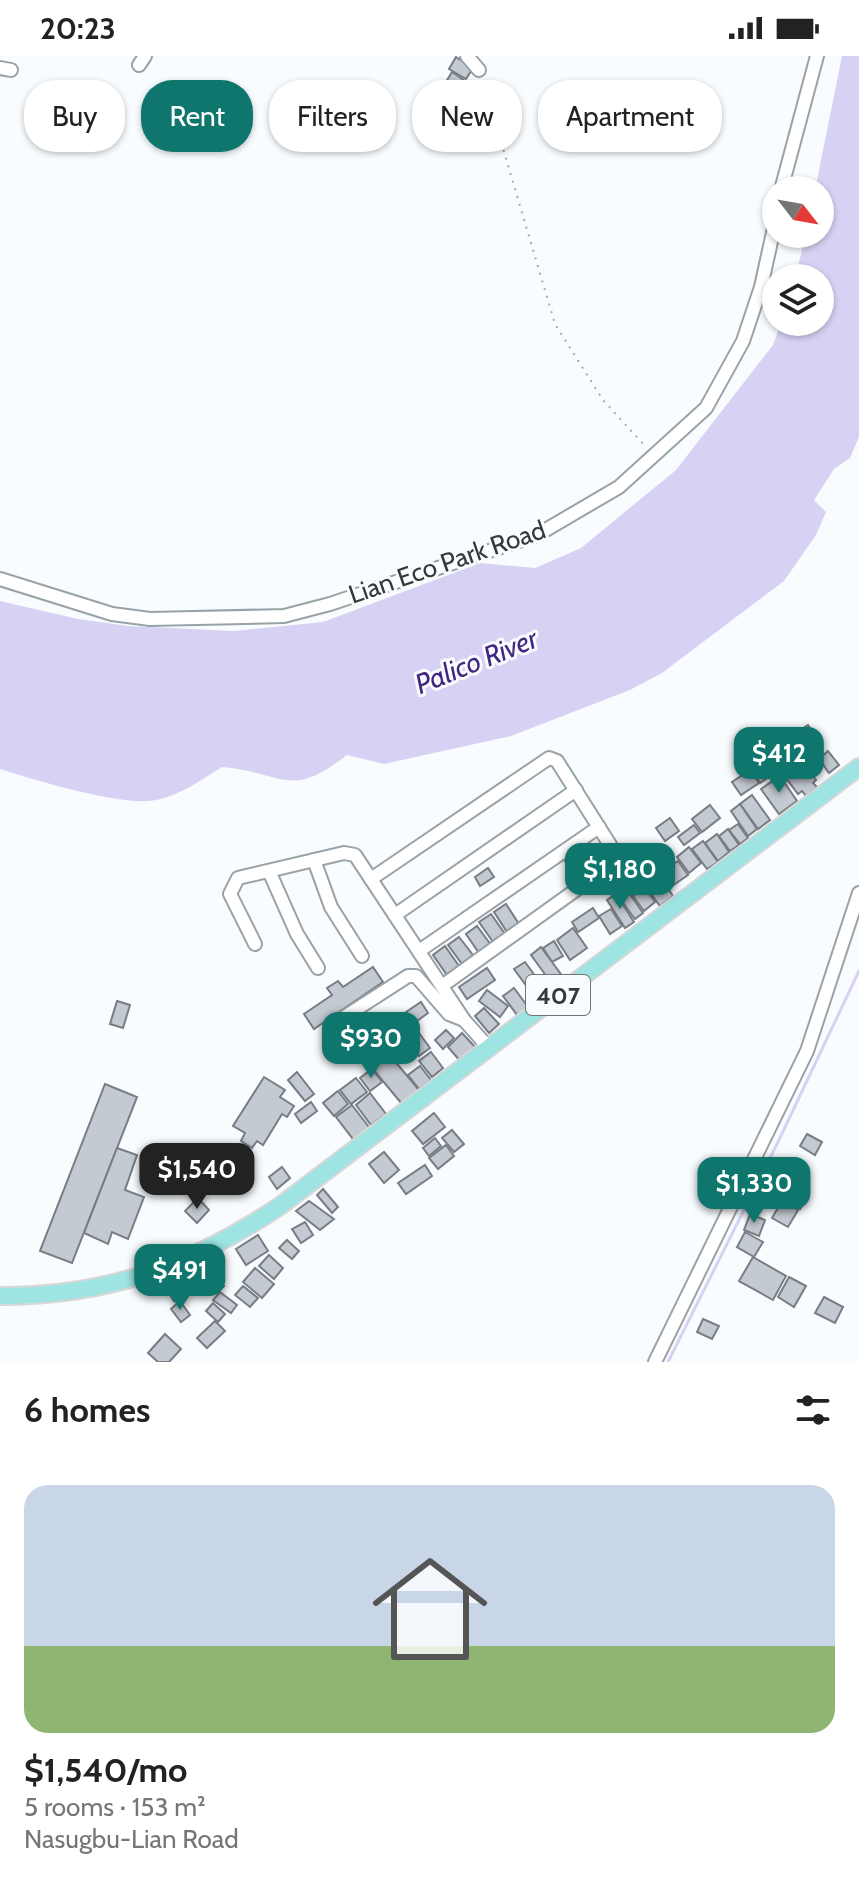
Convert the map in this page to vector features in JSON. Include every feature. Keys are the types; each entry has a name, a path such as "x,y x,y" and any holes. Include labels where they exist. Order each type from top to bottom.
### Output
{"main road":[{"name":"407","path":"0,1296 66,1294 103,1288 168,1268 221,1243 280,1206 859,767"}],"street":[{"path":"467,56 479,70"},
{"path":"785,176 817,56"},
{"name":"Lian Eco Park Road","path":"0,579 112,614 150,619 284,616 330,604 537,535 619,487 706,408 743,341 761,287 770,248"},
{"path":"371,879 549,758 557,761 619,859 442,986"},
{"path":"395,915 576,790"},
{"path":"419,951 599,827"},
{"path":"255,944 230,894 238,878 344,853 355,855 464,1020 489,1048"},
{"path":"314,860 331,907 362,956"},
{"path":"269,871 297,934 318,968"},
{"path":"655,1362 807,1051 859,893"},
{"path":"332,1025 408,976 416,976 449,1014 464,1020"}],"path":[{"path":"479,70 555,324 603,400 654,456"}],"water":[{"name":"Palico River","path":"842,56 859,56 859,437 850,458 834,469 814,500 826,512 816,535 784,581 662,673 630,690 511,736 384,764 347,755 327,769 298,780 222,767 174,795 141,801 79,791 0,769 0,601 78,619 129,626 233,631 323,622 480,563 535,568 581,548 676,470 773,345 776,336 834,336 834,264 798,264 802,248 834,248 834,176 818,176"}],"building":[{"path":"456,57 473,68 466,79 449,69"},
{"path":"452,72 464,80 447,80"},
{"path":"808,725 819,742 808,750 796,733"},
{"path":"797,739 805,752 778,769 770,755"},
{"path":"828,751 839,765 829,773 819,759"},
{"path":"812,752 821,764 811,772 802,759"},
{"path":"801,761 816,780 813,783 817,787 806,796 802,791 798,794 783,774"},
{"path":"761,763 770,776 760,783 751,769"},
{"path":"750,770 759,783 741,795 732,782"},
{"path":"780,776 797,801 779,814 761,789"},
{"path":"752,795 770,820 758,829 740,804"},
{"path":"740,804 757,829 748,836 731,811"},
{"path":"710,805 720,818 702,832 692,819"},
{"path":"670,818 679,831 665,841 656,828"},
{"path":"738,824 748,838 740,844 729,830"},
{"path":"694,825 700,833 684,845 678,837"},
{"path":"728,829 739,845 730,851 719,836"},
{"path":"717,834 729,852 718,861 705,843"},
{"path":"703,841 718,862 707,869 692,849"},
{"path":"689,847 701,863 689,873 677,857"},
{"path":"577,853 584,864 572,872 565,861"},
{"path":"678,861 688,875 669,888 659,874"},
{"path":"488,868 494,877 480,886 475,877"},
{"path":"653,868 658,875 632,894 627,887"},
{"path":"660,876 673,896 660,906 646,887"},
{"path":"644,887 655,902 644,911 633,896"},
{"path":"629,893 643,913 635,919 620,899"},
{"path":"616,894 634,922 625,928 607,900"},
{"path":"506,904 519,924 507,932 494,912"},
{"path":"593,908 599,918 578,932 572,922"},
{"path":"611,909 622,926 610,934 599,916"},
{"path":"491,914 505,934 493,942 479,922"},
{"path":"477,926 491,945 479,953 466,934"},
{"path":"573,928 587,948 570,960 557,940"},
{"path":"459,937 473,955 462,964 448,945"},
{"path":"554,941 563,956 552,962 543,948"},
{"path":"445,946 459,966 447,975 433,955"},
{"path":"541,947 563,977 552,984 531,955"},
{"path":"525,962 549,995 539,1003 514,969"},
{"path":"373,967 383,982 314,1029 304,1014 332,995 327,988 338,981 343,987"},
{"path":"487,968 495,980 467,999 459,987"},
{"path":"514,988 531,1011 520,1019 503,996"},
{"path":"487,990 508,1006 500,1017 479,1001"},
{"path":"117,1001 130,1005 123,1028 110,1024"},
{"path":"421,1002 428,1013 413,1024 406,1012"},
{"path":"484,1008 499,1024 489,1033 475,1016"},
{"path":"446,1030 454,1038 443,1049 435,1040"},
{"path":"419,1033 430,1048 419,1056 409,1041"},
{"path":"462,1033 476,1048 461,1062 448,1047"},
{"path":"431,1052 443,1068 432,1077 419,1061"},
{"path":"389,1054 419,1090 402,1104 372,1068"},
{"path":"420,1066 431,1080 419,1089 408,1075"},
{"path":"372,1069 382,1082 370,1091 360,1078"},
{"path":"297,1072 314,1094 305,1101 288,1080"},
{"path":"264,1077 285,1090 280,1097 294,1106 287,1117 282,1114 263,1145 257,1141 252,1148 241,1141 245,1133 233,1126"},
{"path":"356,1078 367,1092 351,1104 340,1090"},
{"path":"105,1084 137,1097 72,1263 40,1251"},
{"path":"338,1091 348,1104 334,1116 323,1103"},
{"path":"370,1093 386,1114 371,1125 356,1105"},
{"path":"311,1102 317,1111 301,1123 295,1114"},
{"path":"352,1105 372,1131 356,1143 336,1117"},
{"path":"434,1113 445,1127 423,1144 412,1131"},
{"path":"452,1130 464,1144 454,1152 442,1138"},
{"path":"807,1134 822,1142 815,1155 800,1146"},
{"path":"435,1138 441,1146 429,1156 423,1148"},
{"path":"446,1145 454,1156 438,1169 429,1158"},
{"path":"117,1148 137,1155 125,1190 144,1197 128,1239 112,1232 108,1244 84,1233"},
{"path":"384,1152 399,1170 384,1183 369,1164"},
{"path":"425,1165 432,1176 406,1194 398,1183"},
{"path":"282,1167 290,1178 277,1189 269,1177"},
{"path":"791,1167 803,1175 796,1187 784,1179"},
{"path":"791,1187 808,1196 800,1209 784,1199"},
{"path":"323,1189 338,1207 332,1213 317,1195"},
{"path":"198,1198 209,1210 197,1223 185,1211"},
{"path":"309,1201 334,1219 320,1230 296,1211"},
{"path":"782,1201 798,1210 788,1227 772,1218"},
{"path":"750,1214 765,1220 759,1236 744,1230"},
{"path":"305,1222 313,1235 301,1243 292,1229"},
{"path":"745,1232 763,1242 754,1257 737,1247"},
{"path":"258,1235 268,1251 246,1265 236,1249"},
{"path":"287,1240 299,1251 292,1259 279,1248"},
{"path":"269,1255 283,1268 274,1279 259,1266"},
{"path":"753,1257 786,1276 773,1300 739,1281"},
{"path":"255,1268 274,1284 262,1298 243,1282"},
{"path":"210,1269 224,1286 213,1294 200,1277"},
{"path":"194,1271 209,1290 203,1295 188,1276"},
{"path":"789,1277 806,1286 794,1307 778,1297"},
{"path":"180,1279 188,1292 174,1301 166,1288"},
{"path":"243,1286 258,1298 250,1307 235,1295"},
{"path":"220,1292 237,1305 231,1313 213,1300"},
{"path":"824,1297 843,1307 835,1323 815,1313"},
{"path":"180,1301 190,1315 181,1322 171,1309"},
{"path":"213,1303 225,1314 218,1322 206,1311"},
{"path":"703,1319 719,1326 712,1339 697,1332"},
{"path":"215,1321 225,1331 207,1348 197,1338"},
{"path":"165,1334 181,1349 169,1362 158,1362 148,1353"}],"waterway":[{"path":"668,1362 859,971"}]}
